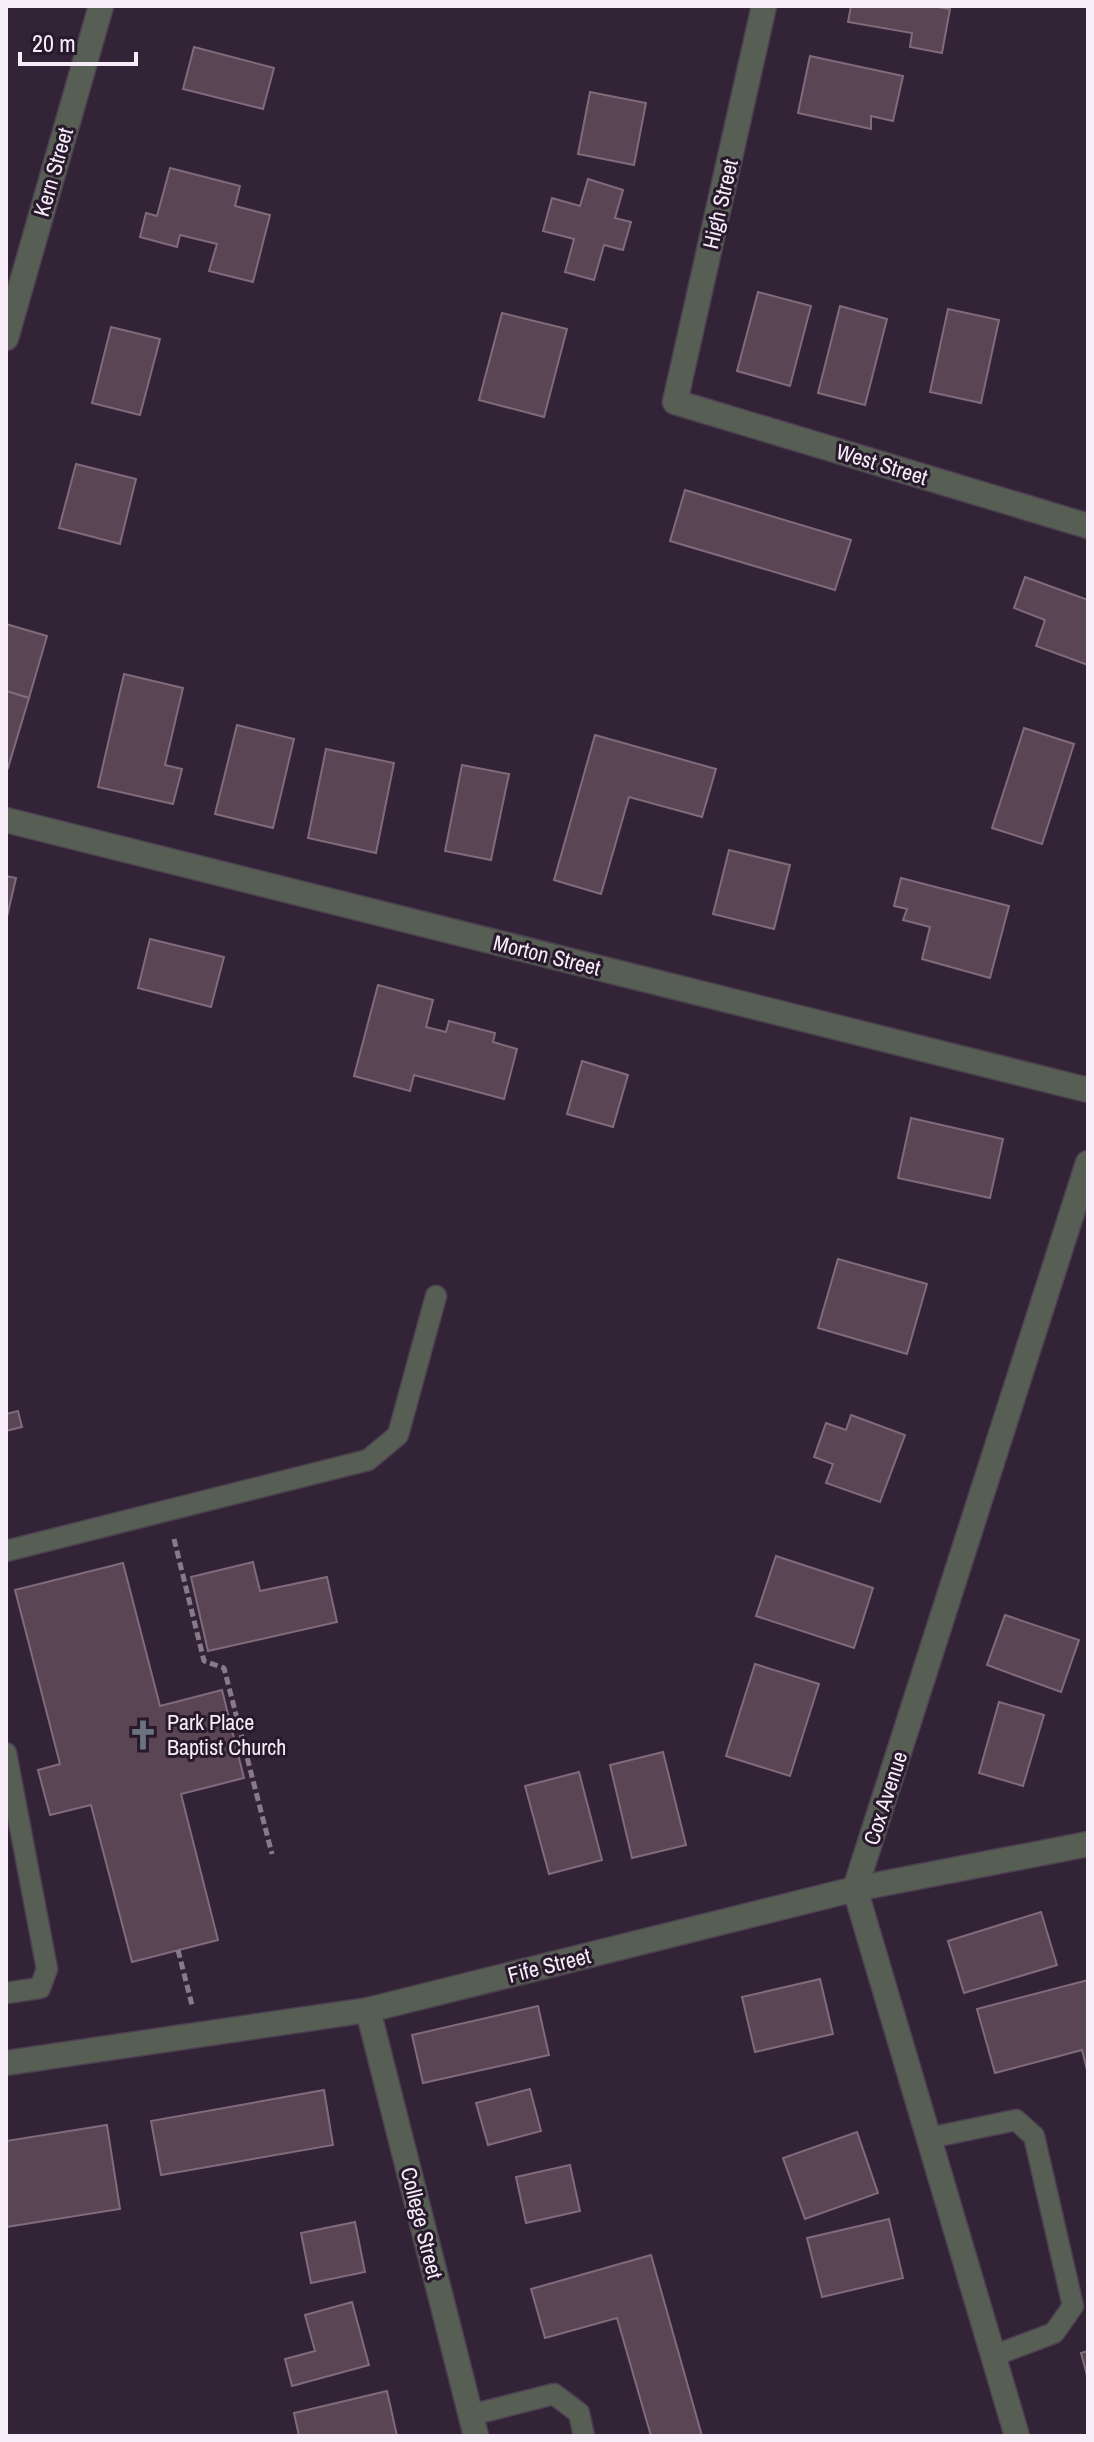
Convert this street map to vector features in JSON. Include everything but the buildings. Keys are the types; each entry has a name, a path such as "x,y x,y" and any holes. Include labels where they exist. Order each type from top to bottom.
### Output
{"street":[{"name":"Kern Street","path":"6,338 101,6"},
{"name":"High Street","path":"675,402 764,6"},
{"name":"West Street","path":"675,402 1088,526"},
{"name":"Morton Street","path":"6,820 1088,1090"},
{"name":"Cox Avenue","path":"855,1889 1088,1163"},
{"name":"Fife Street","path":"6,2063 368,2010 855,1889 1088,1844"},
{"path":"855,1889 1017,2436"},
{"name":"College Street","path":"368,2010 473,2425"}],"lane":[{"path":"6,1551 368,1460 398,1435 436,1296"},
{"path":"6,1758 47,1969 40,1988 6,1993"},
{"path":"929,2138 1016,2120 1034,2136 1073,2306 1054,2333 993,2356"},
{"path":"473,2425 554,2394 579,2413 584,2436"}],"path":[{"path":"168,1511 204,1661 224,1668 272,1854"},
{"path":"178,1950 199,2033"}],"place":[{"name":"Park Place Baptist Church","path":"143,1735"}]}
